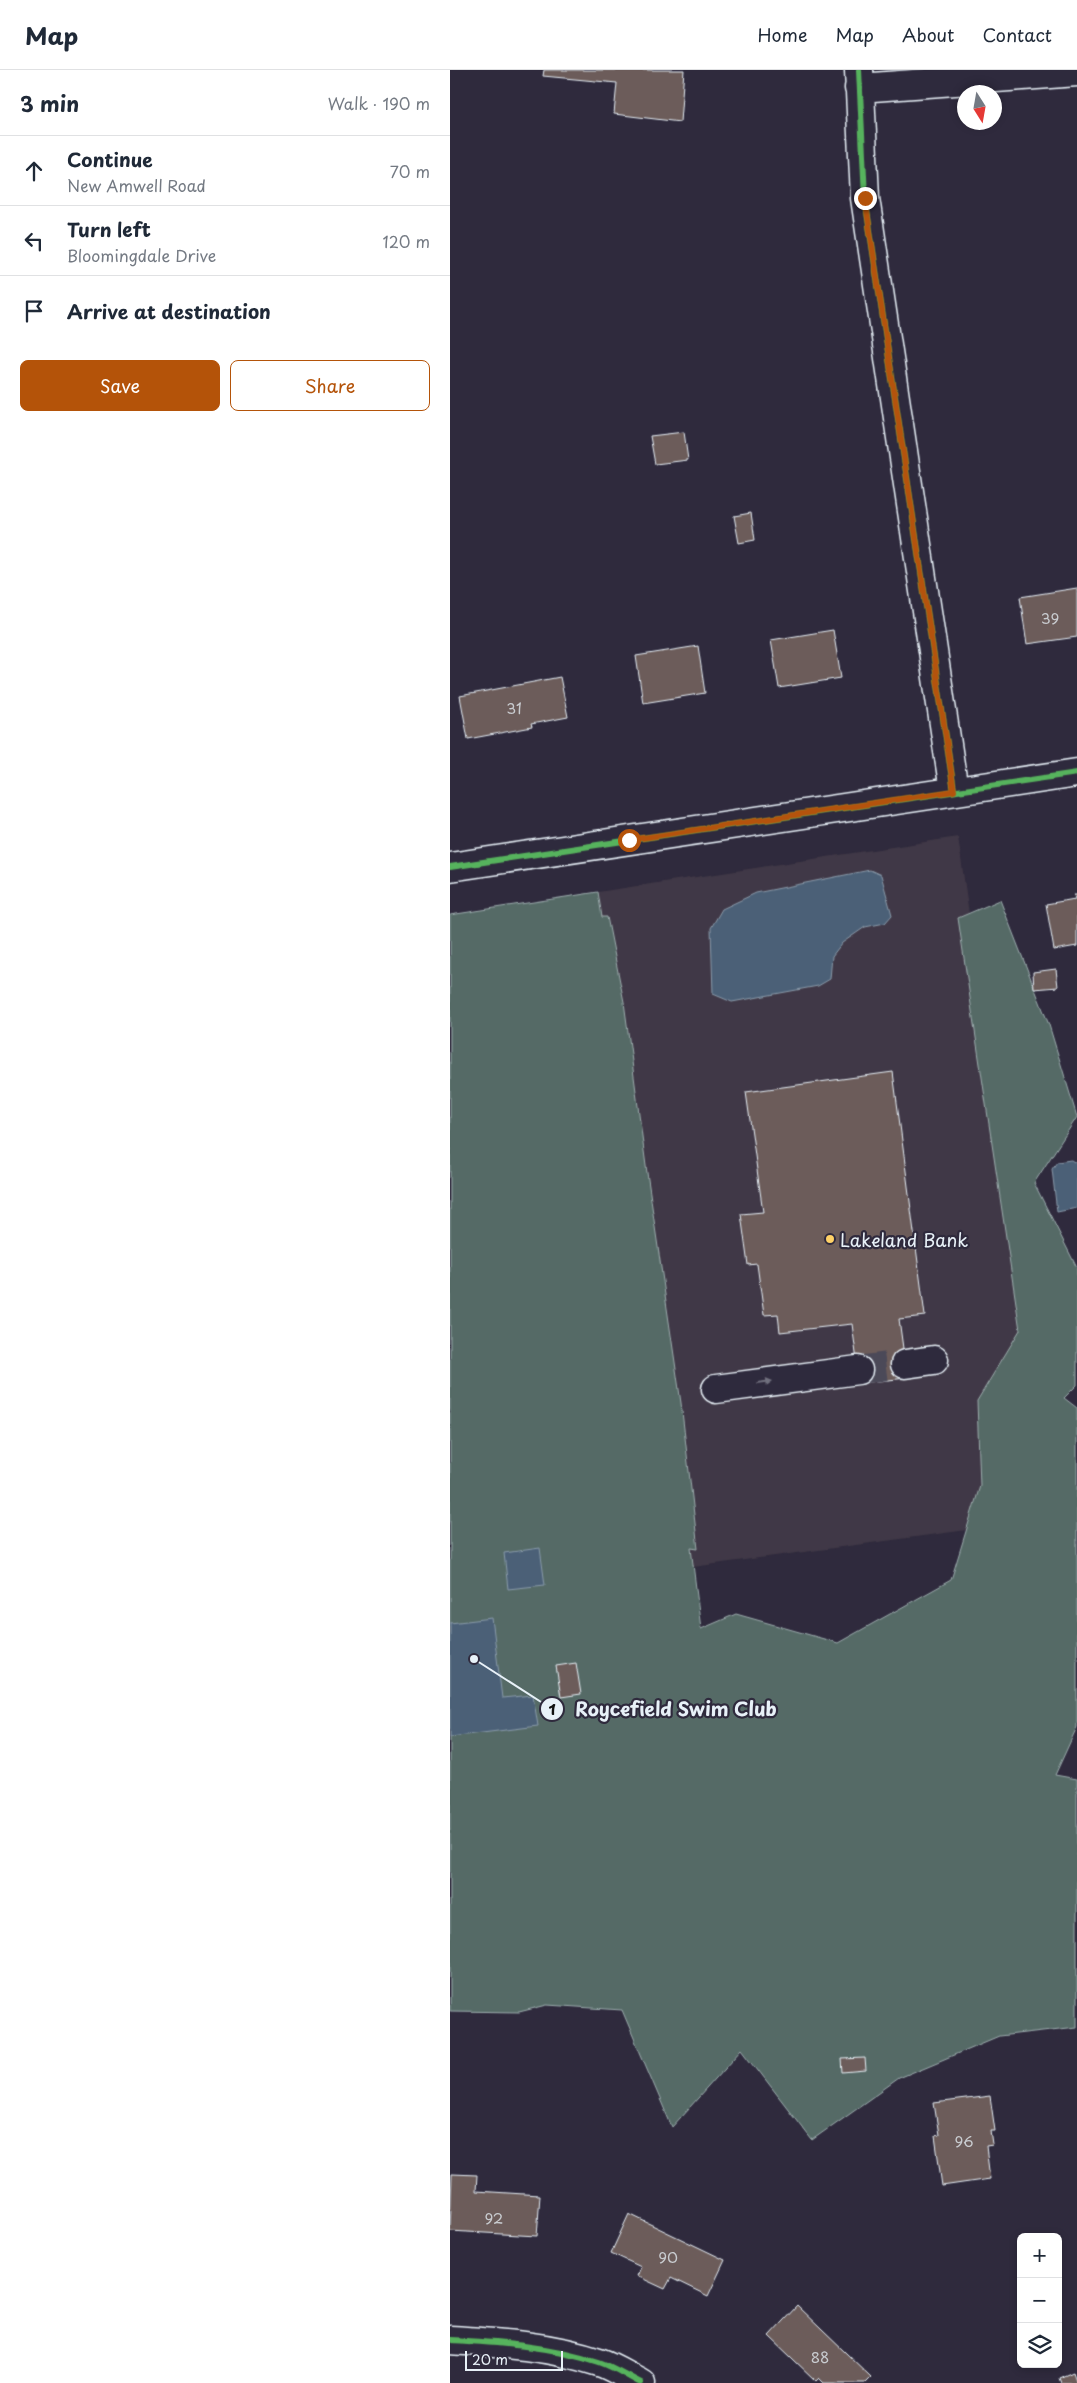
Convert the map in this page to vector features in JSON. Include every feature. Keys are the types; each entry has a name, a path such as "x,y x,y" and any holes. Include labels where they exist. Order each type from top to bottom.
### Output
{"street":[{"path":"954,791 865,198 859,79 1077,72"},
{"path":"450,866 1077,773"},
{"path":"905,1364 934,1360"},
{"path":"716,1388 858,1370"},
{"path":"450,2340 501,2343 550,2349 601,2363 641,2383"}],"shaded area":[{"path":"958,837 1055,1518 693,1567 598,892"}],"green space":[{"path":"598,892 602,917 607,917 624,1002 681,1403 698,1549 691,1548 701,1629 736,1614 838,1643 951,1580 980,1486 977,1401 1020,1330 958,918 1000,900 1049,1025 1077,1117 1034,1183 1077,1268 1077,1385 1064,1398 1077,1408 1077,1727 1055,1775 1077,1779 1077,2027 999,2036 899,2078 812,2140 742,2049 672,2127 622,2010 547,2005 519,2012 450,2011 450,915"}],"water":[{"path":"870,870 881,875 892,915 885,923 865,927 842,943 832,956 830,979 818,986 732,1002 713,994 711,928 722,909 756,893"},
{"path":"1071,1160 1077,1164 1077,1208 1057,1212 1052,1169 1057,1162"},
{"path":"540,1548 545,1585 508,1589 504,1553"},
{"path":"492,1618 502,1698 533,1695 538,1726 450,1737 450,1623"}],"building":[{"path":"544,70 684,70 680,122 614,114 617,83 543,76"},
{"path":"684,432 688,460 655,464 650,436"},
{"path":"751,513 755,540 739,543 734,516"},
{"path":"1077,588 1077,637 1027,644 1020,597"},
{"path":"833,630 841,678 779,688 771,640"},
{"path":"698,646 705,693 643,703 636,656"},
{"path":"560,677 568,717 531,724 532,727 468,739 460,696"},
{"path":"1074,895 1077,895 1077,946 1054,950 1046,904 1075,899"},
{"path":"1056,969 1058,987 1034,989 1033,972"},
{"name":"Lakeland Bank","path":"893,1072 925,1316 899,1319 907,1378 860,1383 852,1324 780,1332 778,1314 764,1315 757,1264 748,1265 741,1214 763,1212 746,1092"},
{"path":"576,1663 581,1694 561,1697 556,1666"},
{"path":"865,2058 866,2071 843,2073 842,2059"},
{"path":"990,2096 995,2131 991,2131 993,2145 986,2146 990,2179 942,2186 935,2136 939,2135 934,2103"},
{"path":"452,2174 477,2175 476,2191 540,2195 537,2236 450,2231"},
{"path":"629,2214 725,2260 708,2296 671,2278 665,2289 637,2276 641,2267 611,2253"},
{"path":"797,2306 871,2377 865,2383 824,2383 819,2378 816,2381 769,2336"},
{"path":"1073,2372 1077,2383 1061,2383 1059,2378"}],"tunnel":[{"path":"858,1370 905,1364"}],"cycle path":[{"path":"859,70 865,198 954,791"},
{"path":"450,867 1077,773"},
{"path":"450,2340 507,2344 563,2352 605,2364 641,2383"}],"place":[{"name":"Lakeland Bank","path":"830,1239"},
{"name":"Roycefield Swim Club","path":"474,1659"}],"route":[{"path":"629,840 954,791 865,198"}]}
